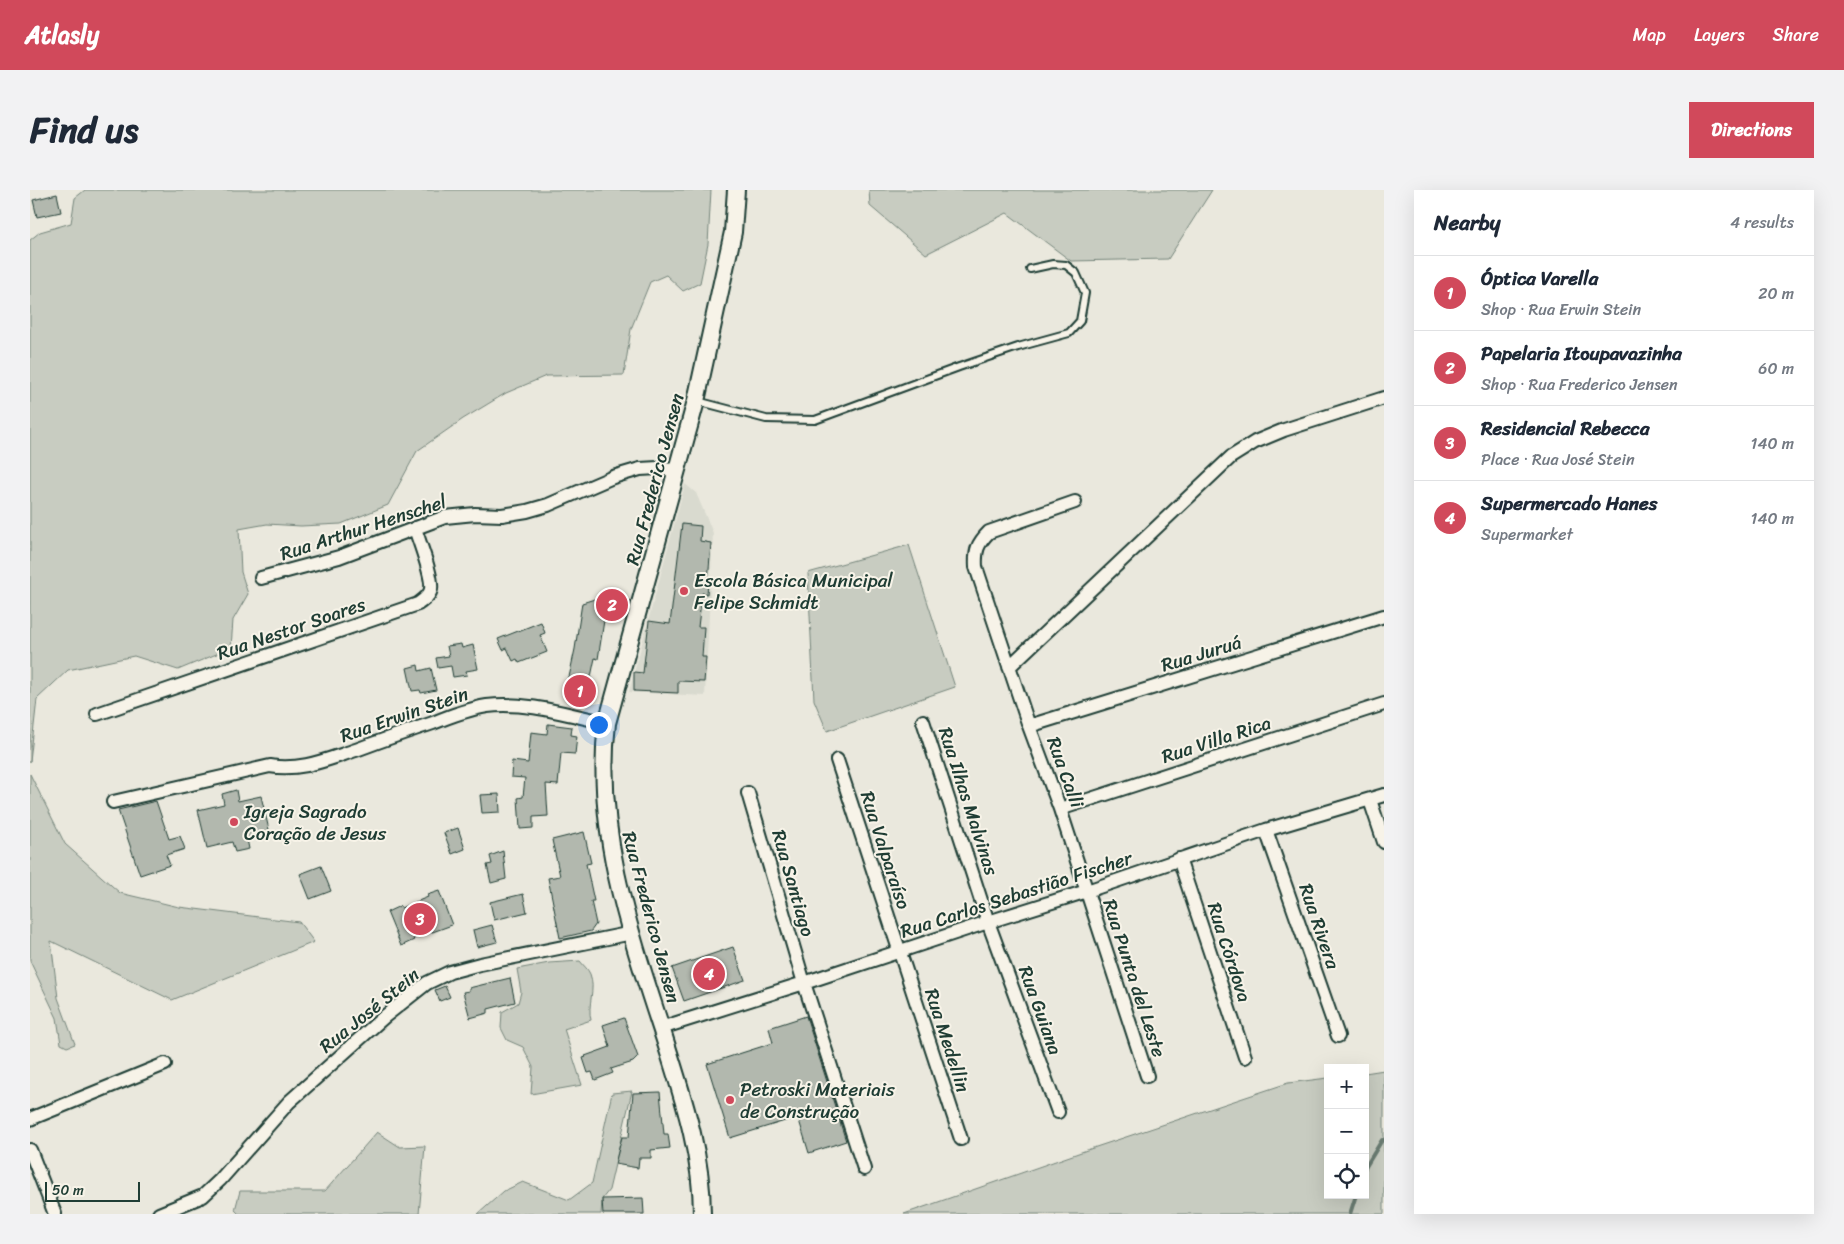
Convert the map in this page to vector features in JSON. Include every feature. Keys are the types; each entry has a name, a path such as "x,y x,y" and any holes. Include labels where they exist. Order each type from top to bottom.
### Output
{"main road":[{"name":"Rua Frederico Jensen","path":"702,1214 697,1154 692,1130 632,933 614,863 607,823 603,755 607,723 696,401 733,232 736,190"}],"street":[{"path":"1009,666 1231,457 1255,442 1284,430 1384,398"},
{"name":"Rua Arthur Henschel","path":"261,578 339,557 445,517 475,514 502,515 527,511 548,505 613,477 640,469 658,468 678,471"},
{"name":"Rua Calli","path":"1075,502 989,532 980,541 975,555 976,567 1087,891"},
{"name":"Rua Nestor Soares","path":"97,714 418,604 428,596 431,589 430,578 415,528"},
{"name":"Rua Juruá","path":"1029,726 1384,616"},
{"name":"Rua Villa Rica","path":"1060,809 1384,704"},
{"name":"Rua Erwin Stein","path":"113,802 270,766 290,769 302,767 487,706 508,705 607,723"},
{"name":"Rua Ilhas Malvinas","path":"923,721 988,922"},
{"name":"Rua Valparaíso","path":"837,760 900,952"},
{"name":"Rua Santiago","path":"748,793 804,983 864,1169"},
{"name":"Rua Carlos Sebastião Fischer","path":"661,1028 1087,891 1266,830 1384,795"},
{"path":"1370,800 1384,842"},
{"name":"Rua Rivera","path":"1266,830 1338,1036"},
{"name":"Rua Córdova","path":"1179,859 1245,1057"},
{"name":"Rua Punta del Leste","path":"1087,891 1147,1076"},
{"name":"Rua Guiana","path":"988,922 1058,1112"},
{"name":"Rua José Stein","path":"159,1214 202,1196 228,1172 289,1102 384,1017 427,983 450,972 480,964 632,933"},
{"name":"Rua Medellin","path":"900,952 961,1140"},
{"path":"30,1119 165,1064"},
{"path":"30,1150 56,1214"}],"lane":[{"path":"696,401 766,419 815,420 959,367 1018,347 1069,333 1080,321 1085,293 1076,273 1066,264 1053,264 1030,269"}],"shaded area":[{"path":"85,190 711,190 708,244 700,283 683,291 666,275 650,282 631,329 624,375 546,376 506,393 463,419 417,451 388,505 341,524 301,526 267,524 239,529 241,572 248,594 233,620 231,648 178,670 134,656 68,670 37,699 30,762 30,240 40,232 71,223 75,198"},
{"path":"869,190 1212,190 1168,259 1071,261 1007,213 926,254 870,206"},
{"name":"Escola Básica Municipal Felipe Schmidt","path":"685,484 696,493 713,533 705,696 629,692"},
{"path":"909,545 955,687 827,731 814,700 808,573"},
{"path":"30,774 65,844 120,893 179,907 299,922 314,942 172,1000 51,941 58,998 75,1044 67,1047 61,1044 57,1018 30,961"},
{"path":"580,961 589,972 592,980 591,1020 564,1029 582,1085 531,1094 533,1067 523,1047 507,1040 501,1028 502,1012 518,1003 521,992 517,969 549,963"},
{"path":"1384,1070 1384,1214 904,1214 1288,1083 1324,1078 1324,1199 1369,1199 1369,1072"},
{"path":"632,1091 609,1190 602,1199 601,1214 478,1214 504,1191 523,1182 569,1200 592,1183 612,1093"},
{"path":"377,1132 400,1147 425,1146 419,1214 239,1214 235,1210 240,1191 325,1191"}],"building":[{"path":"57,194 61,212 37,217 33,200"},
{"name":"Escola Básica Municipal Felipe Schmidt","path":"682,524 701,526 700,541 711,543 707,594 702,593 698,627 704,627 702,657 706,657 704,682 678,681 678,693 634,691 634,672 643,673 649,621 670,624"},
{"path":"620,591 616,616 605,614 598,659 595,658 586,700 565,696 582,603"},
{"path":"541,622 545,633 540,635 547,652 519,663 517,659 513,661 507,648 503,650 498,639"},
{"path":"461,644 462,648 473,645 478,669 466,671 467,675 453,677 451,666 438,668 436,658 449,656 447,646"},
{"path":"418,665 419,671 431,668 436,690 421,693 420,690 412,691 407,668"},
{"path":"548,724 572,727 571,735 577,736 575,754 561,753 558,785 546,784 548,816 533,817 533,828 520,829 518,798 523,797 525,778 511,777 512,761 528,763 531,732 547,734"},
{"name":"Igreja Sagrado Coração de Jesus","path":"236,790 238,801 261,796 270,834 247,839 249,849 235,852 232,842 207,848 198,810 224,804 222,794"},
{"path":"499,794 500,812 482,813 480,795"},
{"path":"156,801 169,839 180,836 185,849 166,855 170,865 140,875 118,810"},
{"path":"458,828 465,849 452,854 444,833"},
{"path":"584,832 591,863 586,864 594,901 591,901 596,924 591,931 560,938 548,878 560,876 552,840"},
{"path":"503,851 506,879 491,883 487,865 492,864 490,856"},
{"path":"321,866 331,891 310,899 300,874"},
{"path":"439,891 452,925 413,939 401,946 387,912 400,906 401,908"},
{"path":"523,894 527,912 494,920 490,902"},
{"path":"492,925 497,942 477,947 473,930"},
{"path":"733,947 745,980 684,1001 672,968"},
{"path":"510,978 515,1002 488,1009 488,1013 470,1018 463,992 469,991 469,988"},
{"path":"445,986 450,997 440,1001 435,990"},
{"path":"806,1016 846,1141 809,1153 798,1117 730,1138 707,1064 773,1043 769,1028"},
{"path":"624,1018 638,1057 633,1062 611,1069 613,1073 595,1080 592,1072 588,1073 583,1058 610,1047 603,1025"},
{"path":"660,1092 664,1134 668,1134 670,1148 651,1150 651,1158 639,1158 638,1168 615,1164 622,1137 629,1137 633,1093"},
{"path":"643,1198 644,1214 603,1214 602,1199"}],"waterway":[{"path":"1369,1161 1382,1140 1384,1140"},
{"path":"1350,1214 1355,1199"}],"place":[{"name":"Escola Básica Municipal Felipe Schmidt","path":"684,591"},
{"name":"Papelaria Itoupavazinha","path":"612,605"},
{"name":"Óptica Varella","path":"580,691"},
{"name":"Igreja Sagrado Coração de Jesus","path":"234,822"},
{"name":"Residencial Rebecca","path":"420,919"},
{"name":"Supermercado Hanes","path":"709,974"},
{"name":"Petroski Materiais de Construção","path":"730,1100"}]}
